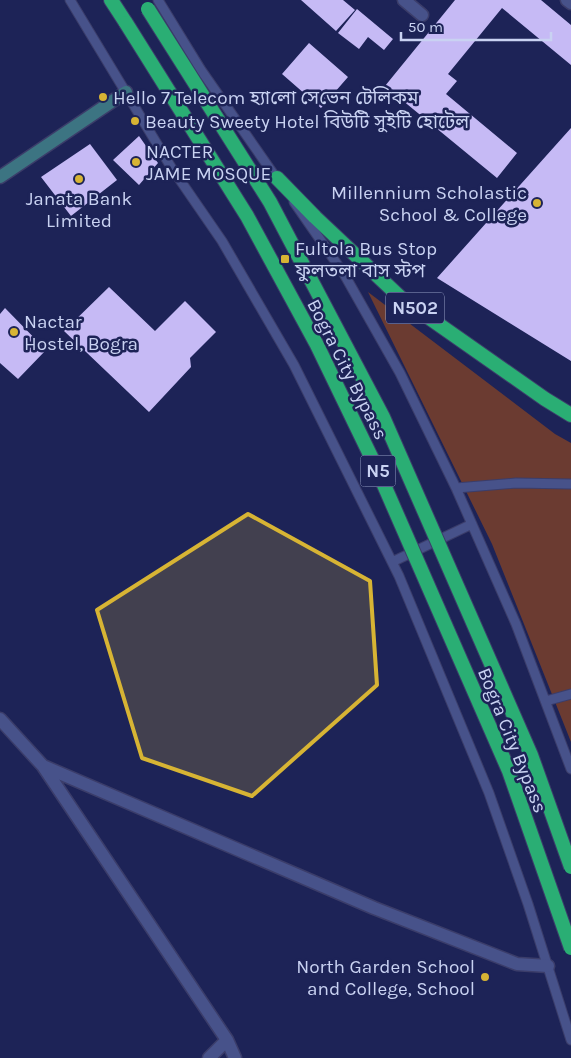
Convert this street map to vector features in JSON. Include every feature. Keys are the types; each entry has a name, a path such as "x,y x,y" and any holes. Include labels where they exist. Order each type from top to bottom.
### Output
{"highway":[{"name":"Bogra City Bypass","path":"112,0 247,216 317,345 373,460 509,771 571,948"},
{"name":"Bogra City Bypass","path":"149,3 270,202 383,417 531,754 571,867"},
{"name":"N502","path":"277,178 315,217 401,298 545,400 571,416"}],"main road":[{"path":"0,177 126,92"}],"street":[{"path":"404,0 422,15"},
{"path":"567,0 571,3"},
{"path":"0,719 43,766 227,1040 235,1058"},
{"path":"43,766 374,908 517,964 548,966"},
{"path":"209,1058 227,1040"}],"lane":[{"path":"70,0 171,167 222,241 294,365 392,562 489,793 571,1040"},
{"path":"149,3 201,70 344,274 400,373 456,488 516,624 571,768"},
{"path":"456,488 516,483 571,484"},
{"path":"392,562 472,524"},
{"path":"546,702 571,694"}],"highlighted area":[{"path":"248,514 370,581 377,685 252,796 142,758 97,610"}],"shaded area":[{"path":"368,292 555,434 571,443 571,742 492,544"}],"building":[{"path":"301,0 343,0 355,10 336,31"},
{"path":"455,0 541,0 571,25 571,65 502,8 448,74 457,81 446,94 517,153 497,178 385,86"},
{"path":"357,9 393,39 384,50 368,37 359,49 338,33"},
{"path":"309,43 348,77 321,108 282,74"},
{"name":"Millennium Scholastic School & College","path":"571,128 571,361 437,278"},
{"name":"NACTER JAME MOSQUE","path":"139,136 158,163 139,185 113,160"},
{"name":"Janata Bank Limited","path":"90,144 117,180 71,216 41,177"},
{"path":"109,287 155,331 185,301 216,332 190,358 191,367 149,412 64,331"},
{"name":"Nactar Hostel, Bogra","path":"5,308 46,350 18,379 0,363 0,314"}],"place":[{"name":"Hello 7 Telecom হ্যা‌লো সে‌ভেন টে‌লিকম","path":"103,97"},
{"name":"Beauty Sweety Hotel বিউটি সুইটি হোটেল","path":"135,121"},
{"name":"NACTER JAME MOSQUE","path":"136,162"},
{"name":"Janata Bank Limited","path":"79,179"},
{"name":"Millennium Scholastic School & College","path":"537,203"},
{"name":"Fultola Bus Stop ফুলতলা বাস স্টপ","path":"285,259"},
{"name":"Nactar Hostel, Bogra","path":"14,332"},
{"name":"North Garden School and College, School","path":"485,977"}]}
